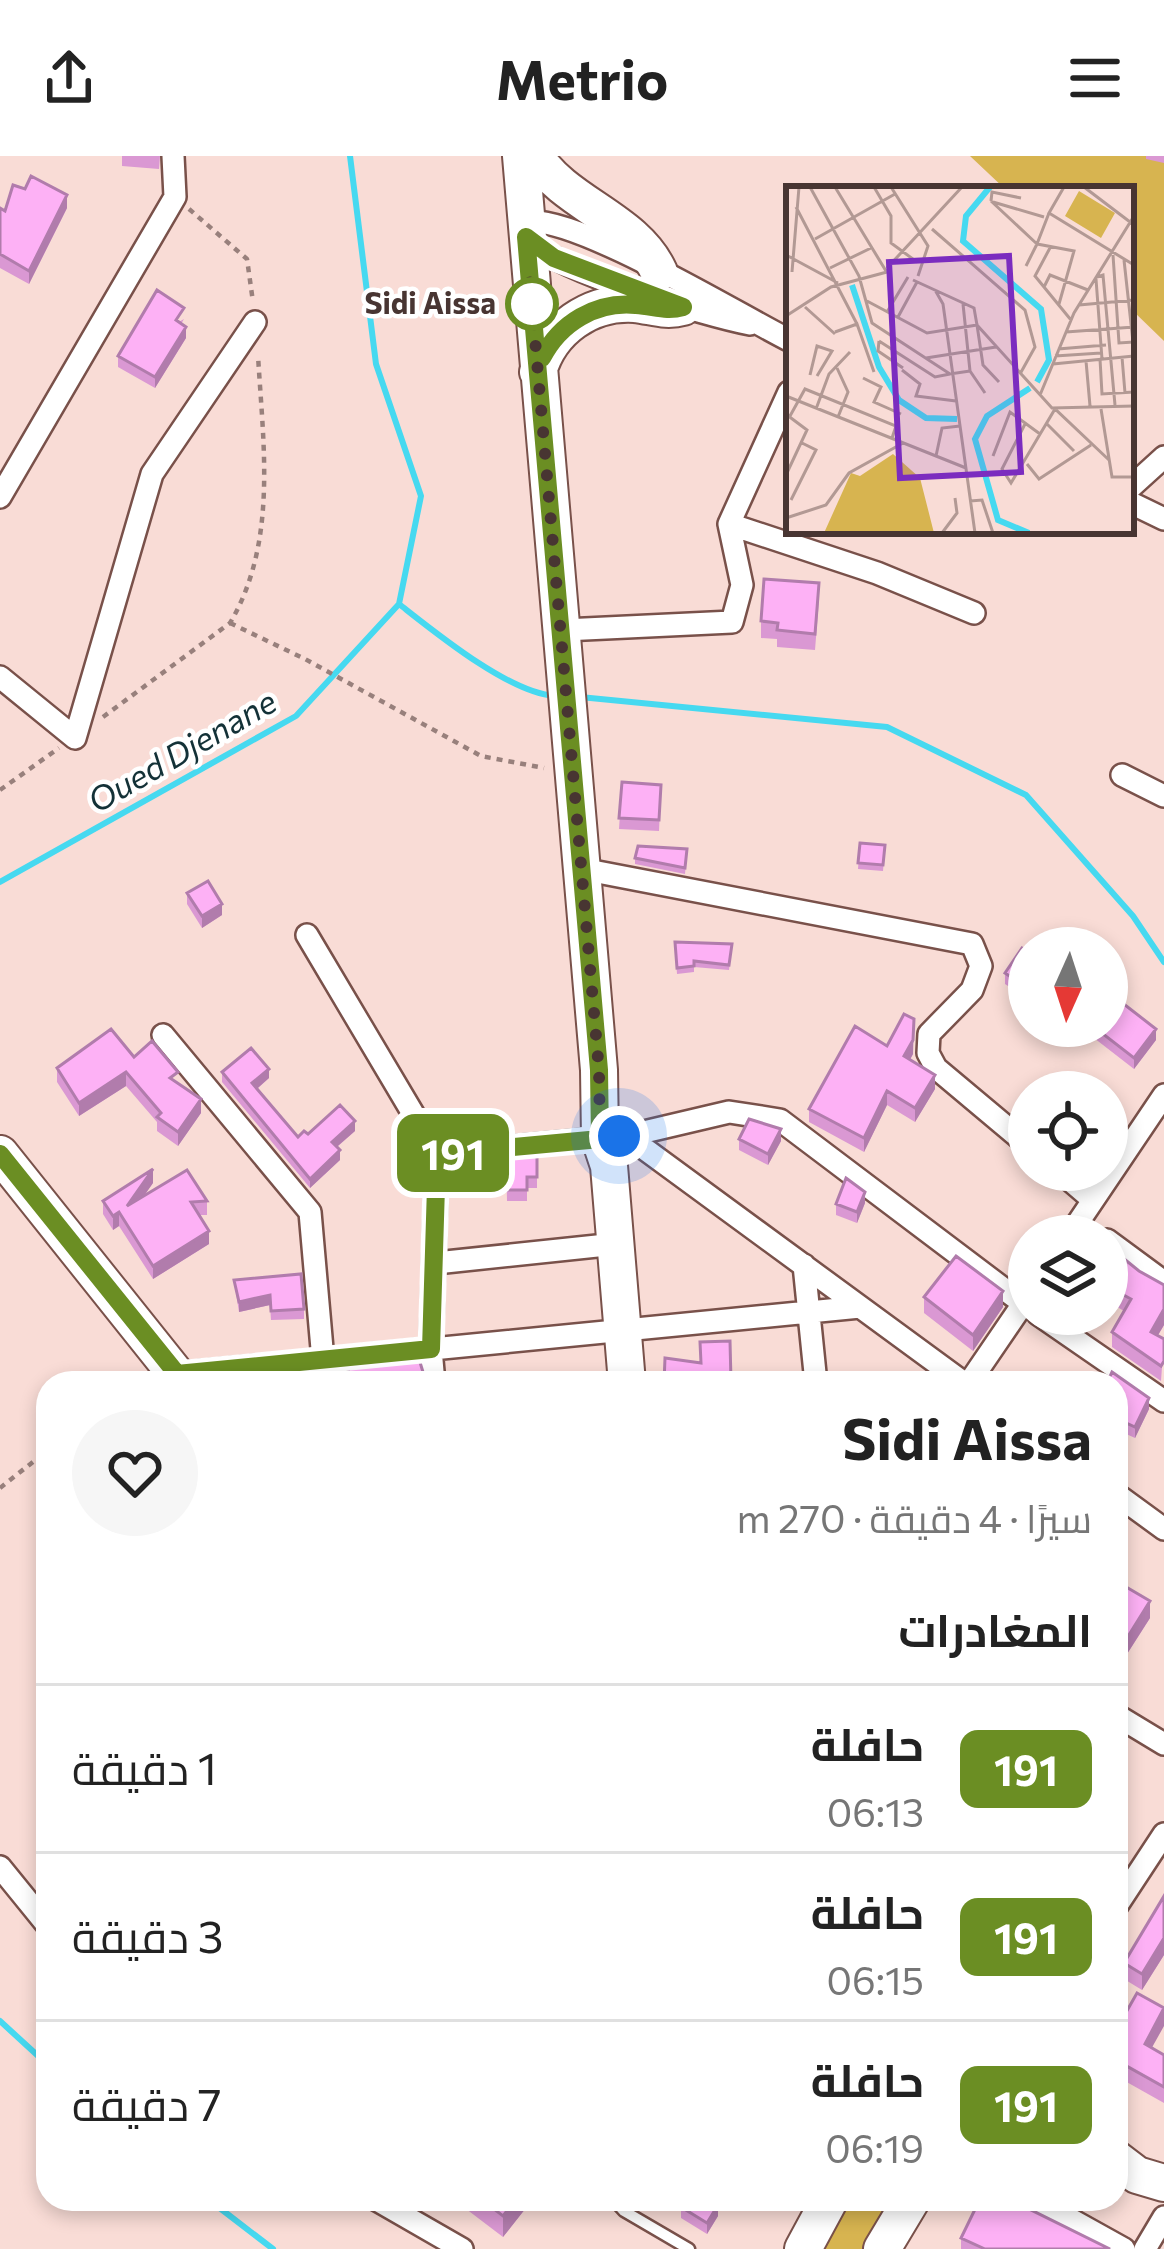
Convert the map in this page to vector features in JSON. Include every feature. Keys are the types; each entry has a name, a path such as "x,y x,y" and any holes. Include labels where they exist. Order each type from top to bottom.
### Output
{"main road":[{"path":"521,156 599,1070 614,1137 609,1166 626,1371"},
{"path":"535,156 562,188 641,245 659,272"},
{"path":"538,371 549,344 578,318 619,305 683,307"},
{"path":"0,1154 174,1371"},
{"path":"1128,2157 1164,2155"},
{"path":"1128,2167 1164,2183"},
{"path":"803,2249 824,2211"},
{"path":"897,2243 908,2211"}],"street":[{"path":"0,497 175,197 173,156"},
{"path":"526,229 555,223 715,297 786,338"},
{"path":"526,229 554,258 683,307 762,326"},
{"path":"0,676 75,738 152,474 255,322"},
{"path":"564,639 732,622 742,585 729,524 786,399"},
{"path":"1134,484 1164,458"},
{"path":"1134,504 1164,518"},
{"path":"729,524 877,573 974,614"},
{"path":"1122,775 1164,796"},
{"path":"582,869 972,944 981,966 972,990 929,1034 928,1053 936,1068 1008,1128"},
{"path":"307,935 437,1154 433,1371"},
{"path":"163,1035 310,1212 324,1371"},
{"path":"1083,1215 1164,1095"},
{"path":"437,1154 614,1137 729,1112 780,1120 1008,1289"},
{"path":"614,1137 950,1371"},
{"path":"1083,1191 1094,1200"},
{"path":"436,1263 616,1244"},
{"path":"1128,1256 1164,1282"},
{"path":"803,1265 815,1371"},
{"path":"333,1371 431,1349 860,1307"},
{"path":"977,1371 1008,1332"},
{"path":"1072,1335 1122,1371"},
{"path":"1128,1375 1164,1401"},
{"path":"1128,1503 1164,1529"},
{"path":"1128,1722 1164,1744"},
{"path":"1128,1889 1164,1834"},
{"path":"0,1867 36,1911"},
{"path":"396,2211 462,2249"},
{"path":"1056,2211 1124,2249"},
{"path":"1145,2249 1164,2217"}],"lane":[{"path":"623,2211 689,2249"}],"path":[{"path":"0,790 230,623 242,604 266,501 248,259 175,197"},
{"path":"230,623 305,658 481,756 534,769 574,767"},
{"path":"0,1488 36,1460"}],"shaded area":[{"path":"970,156 1164,156 1164,341 1134,312 1134,186 1002,186"},
{"path":"840,2211 886,2211 864,2249 819,2249"}],"building":[{"path":"31,176 67,195 29,271 0,254 0,208 5,211 13,185 25,189"},
{"path":"157,290 184,308 176,320 186,327 155,377 118,356"},
{"path":"764,579 819,583 815,634 777,630 778,623 761,621"},
{"path":"622,782 661,785 659,820 619,818"},
{"path":"860,843 885,845 883,865 858,863"},
{"path":"638,846 687,849 685,868 635,858"},
{"path":"208,881 222,904 202,916 187,893"},
{"path":"675,942 732,944 729,965 694,961 694,966 677,968"},
{"path":"1128,1007 1156,1029 1134,1058 1120,1047 1128,1047"},
{"path":"904,1014 914,1019 913,1040 904,1056 935,1075 915,1108 887,1091 864,1138 809,1109 855,1026 887,1046"},
{"path":"111,1029 134,1057 152,1041 178,1072 170,1078 201,1099 178,1132 157,1117 161,1113 126,1072 79,1103 57,1068"},
{"path":"251,1048 269,1069 252,1083 298,1137 304,1131 308,1134 340,1105 355,1121 332,1142 340,1150 310,1179 222,1072"},
{"path":"445,1110 464,1112 463,1129 444,1127"},
{"path":"749,1119 781,1129 768,1154 739,1139"},
{"path":"506,1151 537,1152 537,1177 527,1177 527,1190 507,1190"},
{"path":"153,1169 127,1206 187,1170 207,1201 191,1202 209,1231 153,1266 119,1212 113,1216 103,1201"},
{"path":"846,1178 865,1192 857,1212 836,1204"},
{"path":"956,1256 1003,1291 973,1335 924,1297"},
{"path":"1128,1262 1164,1285 1164,1309 1151,1332 1164,1339 1161,1366 1116,1335 1128,1335"},
{"path":"301,1274 304,1309 271,1311 270,1295 239,1302 234,1280"},
{"path":"730,1341 731,1371 664,1371 665,1358 701,1363 700,1342"},
{"path":"377,1353 377,1361 419,1359 423,1371 349,1371 348,1354"},
{"path":"1128,1383 1149,1398 1135,1427 1128,1424"},
{"path":"1128,1588 1150,1601 1128,1636"},
{"path":"1164,1896 1164,1938 1142,1974 1128,1965 1128,1956"},
{"path":"1137,1993 1164,2008 1145,2044 1164,2055 1164,2087 1128,2067 1128,2009"},
{"path":"688,2211 714,2211 707,2223"},
{"path":"974,2211 1033,2211 1110,2249 985,2249 961,2238"}],"waterway":[{"name":"Oued Djenane","path":"0,882 296,716 399,604 421,496 376,364 350,156"},
{"path":"399,604 494,673 554,696"},
{"path":"580,697 887,727 1026,795 1133,916 1164,962"},
{"name":"Oued Djenane","path":"0,2021 36,2054"},
{"name":"Oued Djenane","path":"224,2211 273,2249"}],"bus line":[{"name":"191","path":"214,1371 431,1349 437,1154 600,1139 599,1070 564,630 526,237 554,258 683,307 665,310 634,304 589,313 558,333 542,358"},
{"name":"191","path":"0,1154 175,1371"}],"place":[{"name":"Sidi Aissa","path":"532,304"}],"route":[{"path":"532,304 530,282 564,630 599,1070 600,1139 619,1136"}]}
